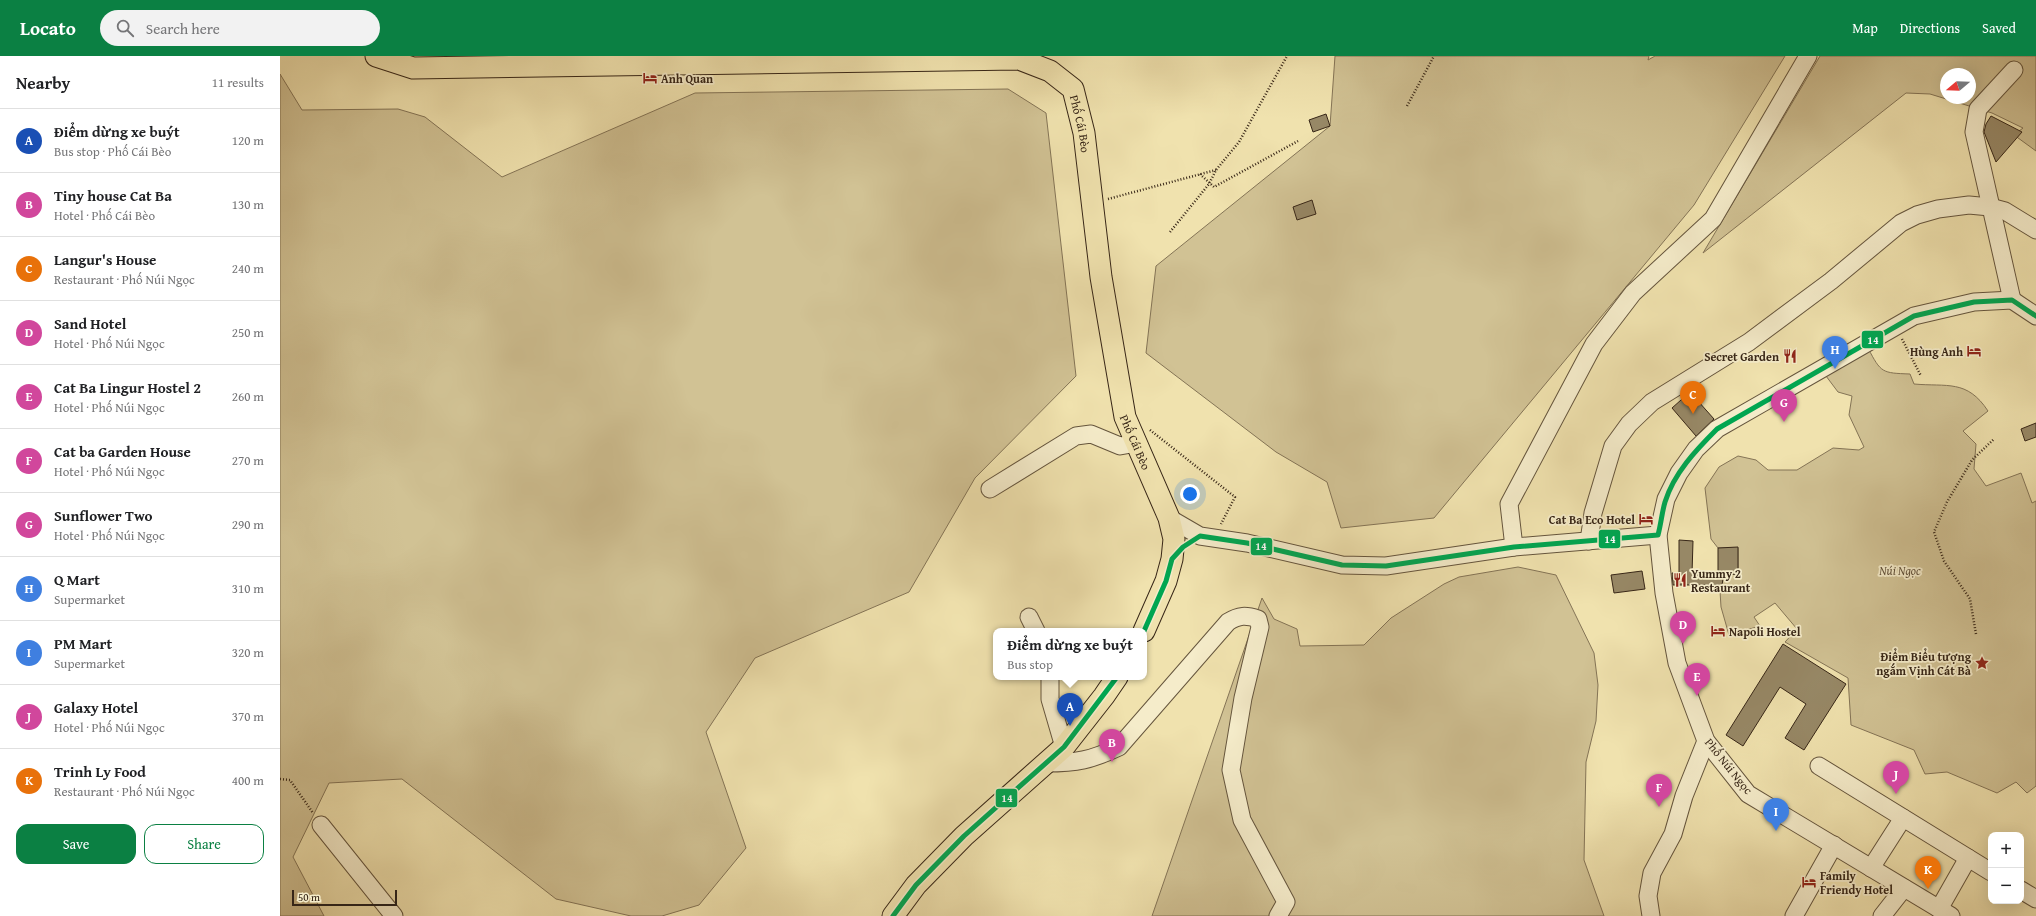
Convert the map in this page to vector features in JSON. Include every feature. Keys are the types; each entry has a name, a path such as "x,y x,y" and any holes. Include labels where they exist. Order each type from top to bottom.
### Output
{"main road":[{"name":"Phố Cái Bèo","path":"376,56 413,68 473,62 1019,59 1050,71 1073,89 1084,133 1101,277 1125,417 1142,436 1169,518 1174,539 1172,558 1166,581 1145,628"},
{"path":"893,916 916,885 964,836 1064,747 1104,696 1114,680"}],"street":[{"path":"1514,547 1509,504 1594,344 1634,293 1713,219 1808,56"},
{"path":"2014,70 1978,110 1974,132 2012,300 2036,316"},
{"path":"1589,541 1592,513 1613,446 1629,424 1652,402 1749,342 1831,281 1901,223 1917,215 1938,209 1969,205 1990,207 2005,211 2036,230"},
{"name":"Phố Núi Ngọc","path":"1945,912 1748,794 1706,741 1676,663 1664,593 1658,535 1666,499 1679,473 1696,449 1717,429 1914,316 1974,302 2012,300"},
{"path":"990,489 1076,436 1090,434 1120,446 1142,436"},
{"path":"1169,518 1207,537 1247,543 1342,565 1386,566 1514,547 1658,535"},
{"path":"1172,558 1183,547 1207,537"},
{"path":"1046,764 1073,763 1094,758 1119,747 1228,622 1240,616 1249,615 1258,618 1260,627 1243,698 1231,770 1242,820 1286,902 1278,916"},
{"path":"1050,680 1050,699 1064,747"},
{"path":"1650,916 1648,896 1652,873 1674,834 1684,796 1706,741"},
{"path":"1819,766 1988,870"},
{"path":"1871,868 1903,818"},
{"path":"321,825 394,916"},
{"path":"1794,916 1834,845"},
{"path":"1945,912 1968,858"},
{"path":"1882,916 1904,888"},
{"path":"2024,892 2036,899"}],"path":[{"path":"1170,232 1209,184 1216,170 1239,142 1287,56"},
{"path":"1407,106 1434,56"},
{"path":"1200,174 1209,184 1214,187 1298,141"},
{"path":"1092,203 1216,170"},
{"path":"1896,327 1921,376"},
{"path":"1142,436 1235,497 1207,537"},
{"path":"1976,634 1970,599 1944,561 1934,532 1947,502 1972,460 1994,439"},
{"path":"280,779 290,780 321,825"}],"green space":[{"path":"1335,56 1649,56 1648,60 1655,56 1785,56 1694,205 1434,518 1341,528 1327,482 1276,452 1146,353 1156,266 1330,126"},
{"path":"1820,56 2036,56 2036,151 2014,135 2023,128 1992,113 1963,104 1976,104 1976,68 1940,68 1940,97 1930,94 1906,93 1703,253"},
{"path":"280,74 302,110 398,109 425,117 502,177 695,93 1008,89 1046,113 1076,376 975,478 909,592 755,658 706,732 746,848 699,905 662,916 631,916 556,899 402,779 329,783 293,857 324,916 280,916"},
{"name":"Núi Ngọc","path":"1868,348 1876,362 1883,370 1893,373 1910,374 1914,384 1946,385 1964,389 1980,401 1988,411 1963,431 1976,444 1974,469 1986,486 2021,473 2032,503 2036,501 2036,786 2027,793 2016,782 1997,793 1947,772 1925,774 1914,750 1851,725 1848,678 1785,642 1797,629 1775,603 1754,617 1760,626 1729,635 1721,607 1719,575 1738,574 1738,548 1718,548 1711,539 1705,488 1719,467 1738,456 1756,460 1768,470 1797,470 1833,448 1859,450 1864,447 1849,415 1852,396 1838,392 1826,376"},
{"path":"1518,567 1556,575 1594,653 1598,685 1596,721 1586,762 1584,860 1604,916 1152,916 1262,598 1274,619 1297,629 1300,646 1364,645 1391,618 1444,584 1459,577"}],"building":[{"path":"1326,114 1330,126 1313,132 1309,120"},
{"path":"1991,116 2022,132 1996,162 1984,132 1986,124"},
{"path":"1312,200 1316,214 1297,220 1293,207"},
{"path":"1690,392 1714,419 1696,436 1672,408"},
{"path":"2036,423 2036,437 2025,441 2021,429"},
{"path":"1679,540 1693,541 1692,574 1723,579 1722,585 1673,585 1672,573 1679,573"},
{"path":"1738,547 1738,574 1718,575 1718,548"},
{"path":"1642,571 1645,589 1614,593 1611,575"},
{"path":"1783,644 1846,684 1804,750 1785,738 1806,704 1780,687 1743,746 1726,735"}],"transit line":[{"name":"14","path":"1145,628 1166,581 1172,559 1183,547 1200,536 1247,543 1342,565 1386,566 1514,547 1658,535 1665,502 1674,481 1686,462 1717,429 1914,316 1974,302 2012,300 2036,316"},
{"name":"14","path":"893,916 916,885 964,836 1064,747 1115,680"}],"place":[{"name":"Anh Quan","path":"650,78"},
{"name":"Hùng Anh","path":"1974,351"},
{"name":"Secret Garden","path":"1790,356"},
{"name":"Q Mart","path":"1835,369"},
{"name":"Langur's House","path":"1693,414"},
{"name":"Sunflower Two","path":"1784,422"},
{"name":"Cat Ba Eco Hotel","path":"1646,519"},
{"name":"Yummy 2 Restaurant","path":"1680,580"},
{"name":"Napoli Hostel","path":"1718,631"},
{"name":"Sand Hotel","path":"1683,644"},
{"name":"Điểm Biểu tượng ngắm Vịnh Cát Bà","path":"1982,663"},
{"name":"Cat Ba Lingur Hostel 2","path":"1697,696"},
{"name":"Điểm dừng xe buýt","path":"1070,726"},
{"name":"Tiny house Cat Ba","path":"1112,762"},
{"name":"Galaxy Hotel","path":"1896,794"},
{"name":"Cat ba Garden House","path":"1659,807"},
{"name":"PM Mart","path":"1776,831"},
{"name":"Family Friendy Hotel","path":"1809,882"},
{"name":"Trinh Ly Food","path":"1928,889"}]}
